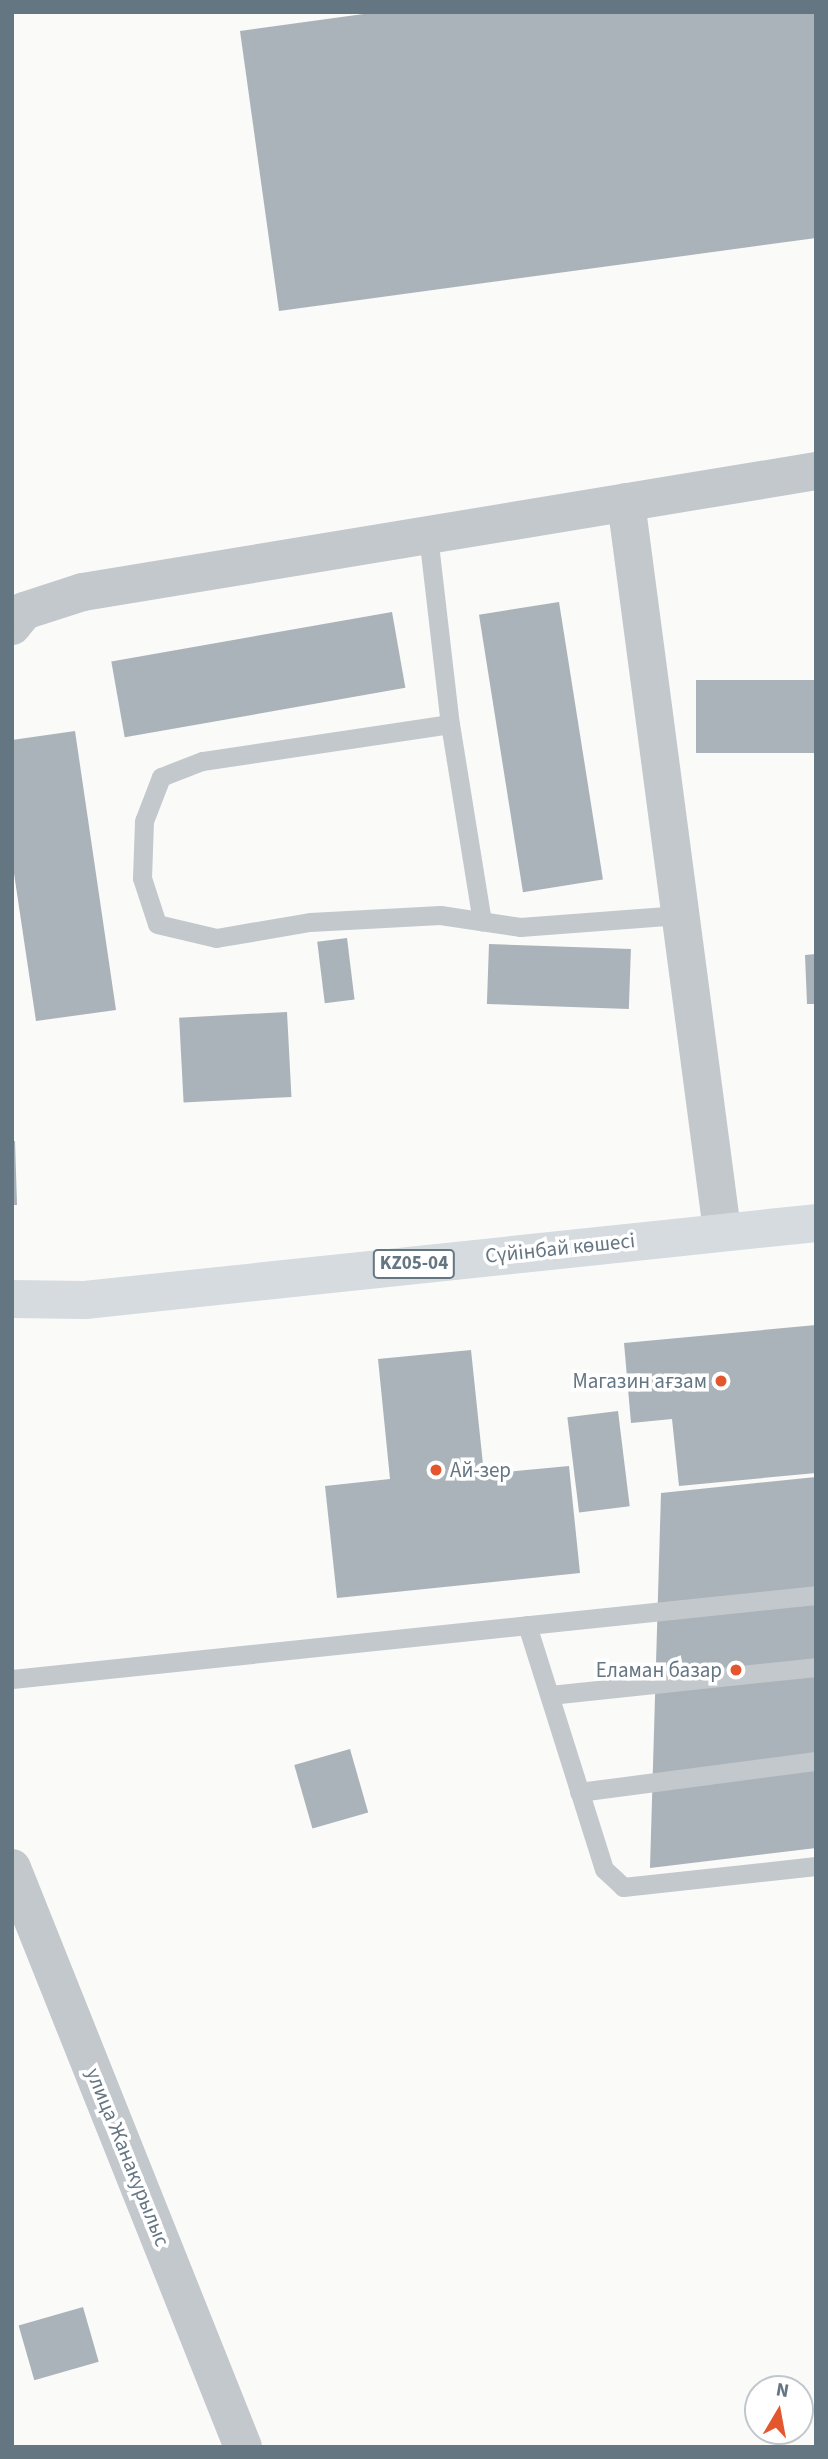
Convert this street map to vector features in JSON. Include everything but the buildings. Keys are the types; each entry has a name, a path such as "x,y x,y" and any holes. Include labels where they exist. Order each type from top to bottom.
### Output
{"main road":[{"name":"Сүйінбай көшесі","path":"12,1299 85,1300 722,1230 816,1223"}],"street":[{"path":"12,626 24,611 83,592 816,471"},
{"path":"626,502 722,1230"},
{"name":"улица Жанакурылыс","path":"12,1868 243,2447"}],"lane":[{"path":"428,535 450,724 482,921"},
{"path":"450,724 202,761 161,777 144,821 142,878 157,924 216,939 310,922 440,915 520,927 680,915"},
{"path":"12,1679 816,1595"},
{"path":"527,1625 604,1869 623,1886 816,1866"},
{"path":"550,1695 816,1667"},
{"path":"579,1792 816,1761"}],"place":[{"name":"Магазин ағзам","path":"721,1381"},
{"name":"Ай-зер","path":"436,1470"},
{"name":"Еламан базар","path":"736,1670"}]}
